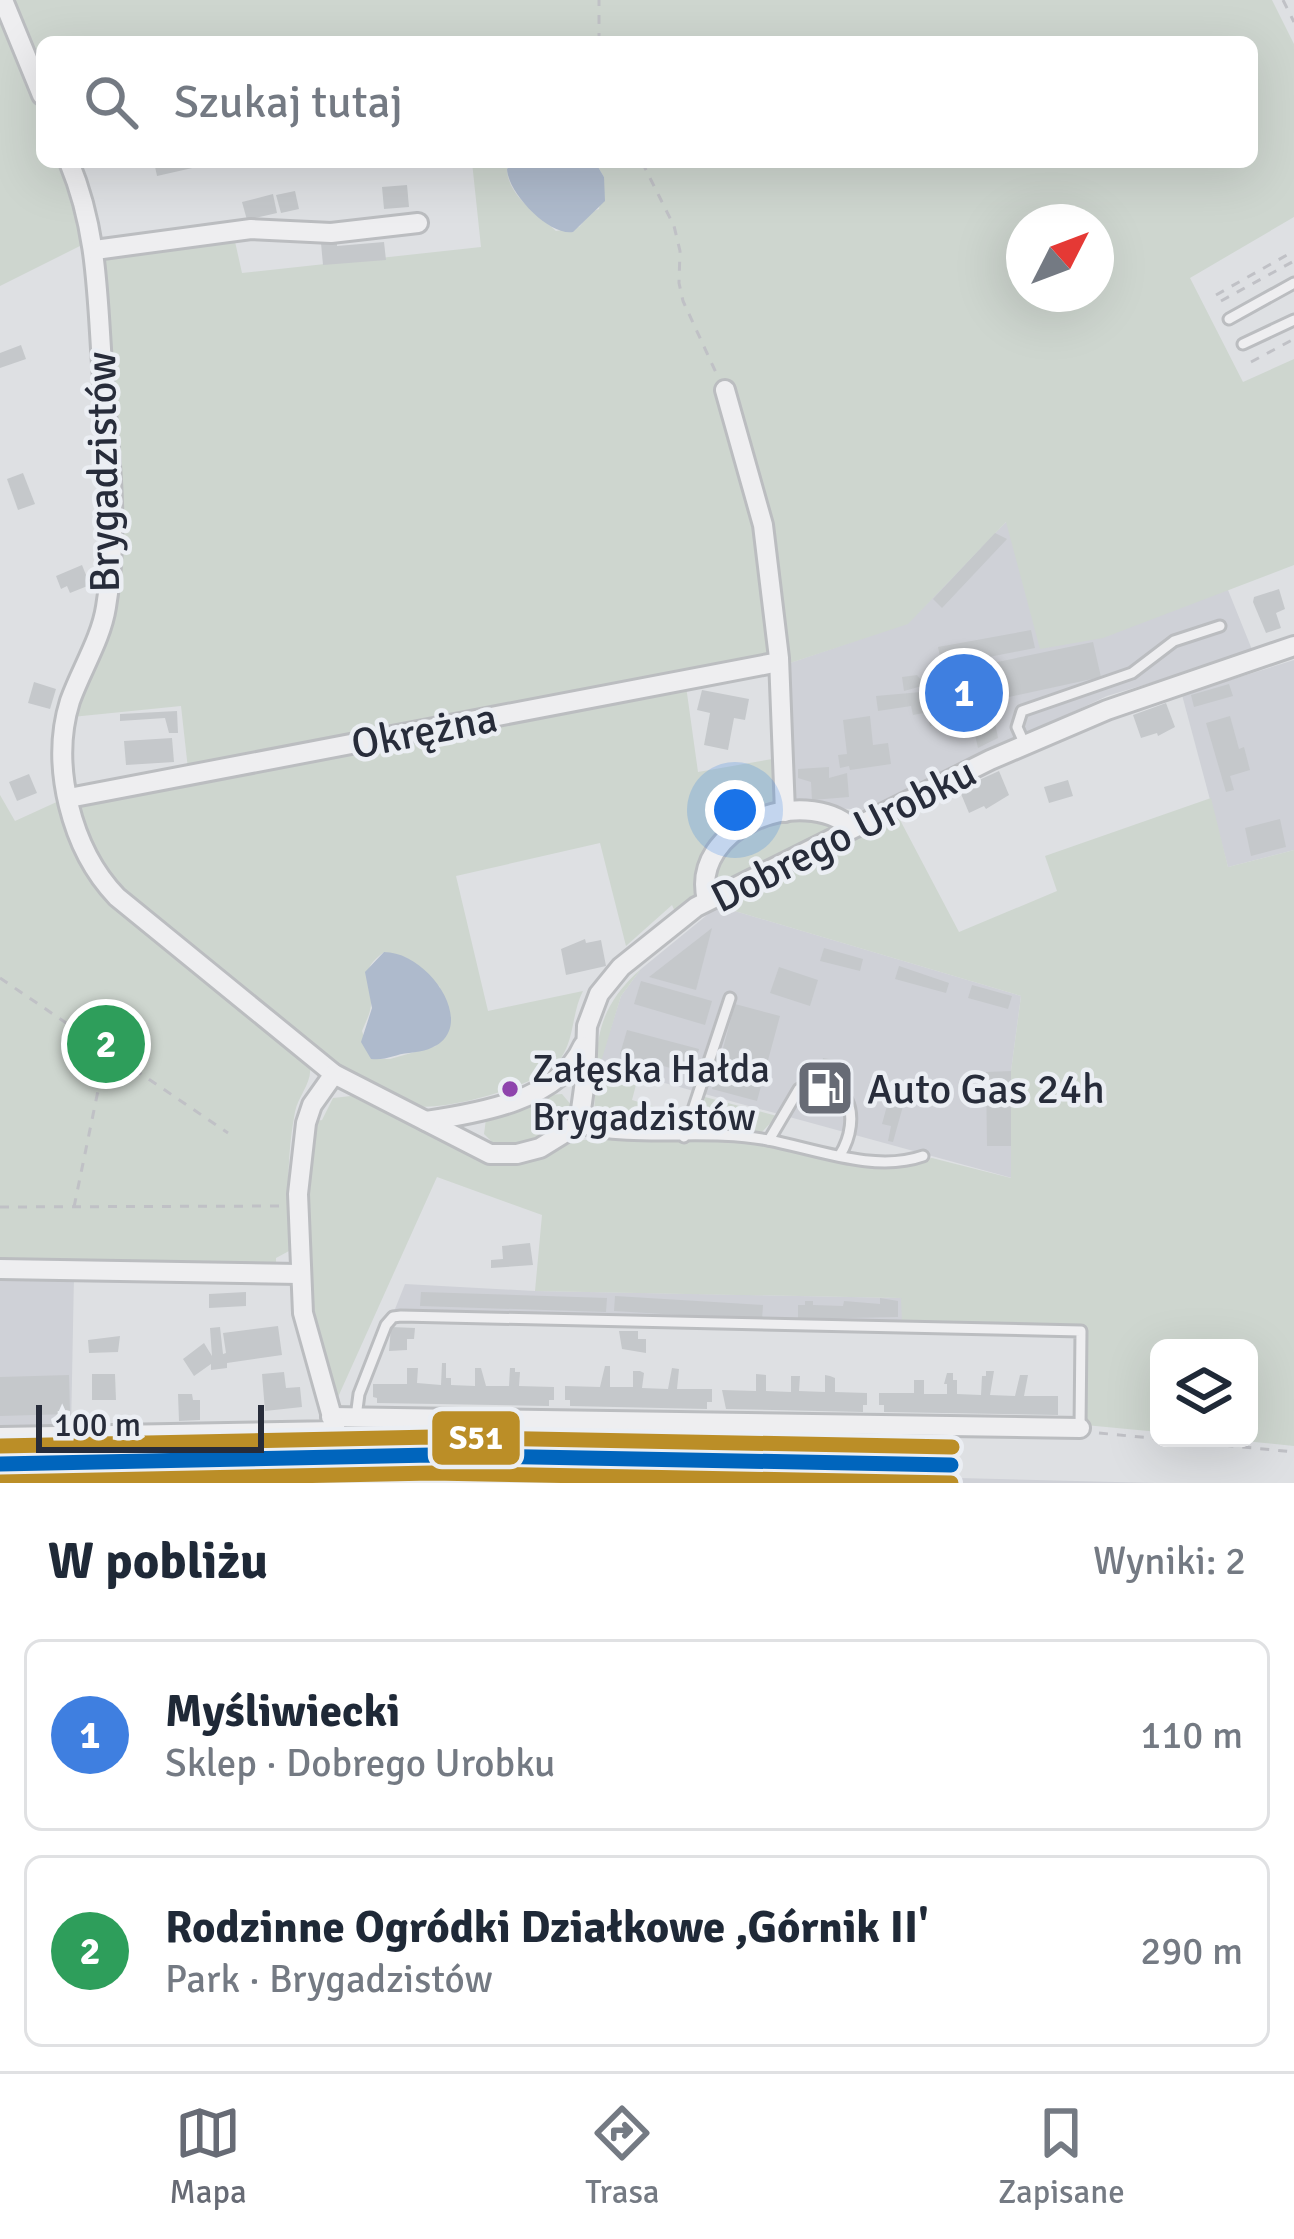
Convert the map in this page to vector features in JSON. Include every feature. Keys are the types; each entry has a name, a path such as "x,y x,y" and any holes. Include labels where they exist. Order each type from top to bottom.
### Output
{"street":[{"path":"3,0 36,80"},
{"name":"Brygadzistów","path":"71,168 95,250 111,476 106,609 70,704 62,740 69,798 88,860 117,897 334,1074"},
{"path":"95,250 250,229 331,233 418,224"},
{"path":"725,390 763,525 779,662 785,812"},
{"name":"Dobrego Urobku","path":"574,1127 593,1006 608,980 707,900 1025,745 1132,701 1294,646"},
{"name":"Okrężna","path":"69,798 779,662"},
{"path":"707,900 706,878 725,841 754,818 785,812 826,814 852,827"},
{"name":"Dobrego Urobku","path":"424,1122 487,1108 544,1088 570,1070 585,1041"},
{"path":"334,1424 308,1332 299,1274 298,1206 306,1123 312,1105 334,1074 490,1154 540,1148 574,1127"},
{"path":"544,1088 563,1090 580,1105"},
{"path":"487,1108 477,1131 490,1154"},
{"path":"0,1269 299,1274"},
{"path":"0,1437 334,1424 356,1417 1080,1428"}],"lane":[{"path":"1229,319 1294,283"},
{"path":"1243,344 1294,320"},
{"path":"1025,745 1016,721 1027,708 1132,673 1174,641 1220,626"},
{"path":"684,1137 730,998"},
{"path":"769,1140 799,1089 813,1084 838,1089 852,1114 840,1155"},
{"path":"574,1127 624,1136 769,1140 875,1162 923,1156"},
{"path":"356,1417 359,1394 386,1324 401,1316 1081,1331 1080,1428"}],"path":[{"path":"599,0 599,36"},
{"path":"1283,0 1294,22"},
{"path":"645,168 674,226 680,251 679,283 689,317 725,390"},
{"path":"1216,295 1294,251"},
{"path":"1221,302 1294,261"},
{"path":"1251,362 1294,339"},
{"path":"0,978 228,1133"},
{"path":"74,1208 106,1050"},
{"path":"0,1207 298,1206"},
{"path":"1080,1428 1106,1435 1294,1451"}],"shaded area":[{"path":"13,0 1272,0 1294,44 1294,217 1190,278 1243,382 1294,359 1294,565 1103,638 1040,649 1006,522 908,624 784,665 188,769 181,706 72,717 91,664 117,472 103,253 234,237 242,273 481,247 473,168 508,168 513,188 525,204 556,231 579,227 599,209 604,177 599,168 1258,168 1258,36 36,36 36,55"},
{"path":"0,17 36,103 36,168 63,168 84,244 0,286"},
{"path":"1007,521 1228,590 1253,652 1107,696 865,810 792,805 784,665 908,623"},
{"path":"1294,660 1294,850 1228,867 1182,695"},
{"path":"686,686 698,772 778,758 779,778 774,802 723,831 707,847 686,908 677,916 672,905 626,946 600,843 456,876 488,1011 583,991 566,1049 554,1066 508,1089 430,1107 389,1095 349,1071 154,921 99,865 78,814 86,801","holes":["384,952 407,958 440,987 436,1046 390,1059 371,1059 362,1031 371,1004 369,969"]},
{"path":"0,795 15,821 61,800 76,854 95,883 310,1067 295,1112 290,1147 289,1251 276,1258 276,1267 0,1261"},
{"path":"1211,798 1228,867 1294,850 1294,1446 1258,1442 1258,1339 1150,1339 1150,1431 1085,1425 1085,1327 902,1322 901,1298 535,1291 542,1215 437,1177 334,1406 308,1277 307,1205 313,1127 333,1098 351,1096 478,1159 506,1165 578,1140 729,1139 876,1166 932,1158 1011,1178 1011,1071 1021,996 718,906 899,818 959,932 1057,891 1045,856"},
{"path":"825,818 832,824 829,831 719,884 713,881 721,860 742,834 770,822"},
{"path":"718,906 1021,996 1011,1071 1012,1178 599,1065 621,996 641,969"},
{"path":"641,969 621,996 600,1065 638,1077 632,1100 682,1115 678,1126 655,1132 607,1128 594,1115 604,1018"},
{"path":"562,1094 573,1115 547,1135 495,1145 484,1134 486,1119 494,1113"},
{"path":"705,1097 777,1116 761,1133 706,1127 701,1119"},
{"path":"0,1275 74,1276 71,1431 0,1432"},
{"path":"405,1284 902,1298 902,1322 395,1309"},
{"path":"334,1467 342,1483 0,1483 0,1473"},
{"path":"364,1469 842,1475 1156,1483 370,1483"}],"water":[{"path":"599,168 605,201 573,232 563,231 531,211 514,190 507,169"},
{"path":"384,952 421,967 447,1000 451,1018 447,1035 434,1047 371,1059 361,1042 372,1008 365,972"}],"building":[{"path":"155,168 192,168 157,176"},
{"path":"407,185 409,207 384,209 382,187"},
{"path":"295,191 299,209 281,213 276,195"},
{"path":"273,194 277,213 247,220 242,202"},
{"path":"337,241 337,246 384,242 386,260 323,265 321,243"},
{"path":"21,345 26,359 0,368 0,353"},
{"path":"23,473 35,504 18,510 7,479"},
{"path":"995,533 1007,539 942,608 933,599"},
{"path":"82,565 90,585 70,593 67,586 61,589 56,576"},
{"path":"1279,589 1285,609 1276,613 1281,628 1266,633 1254,597"},
{"path":"1031,630 1035,648 989,657 982,660 983,665 1093,642 1101,677 991,701 998,738 978,748 971,717 930,726 922,686 904,691 902,677 917,675 921,680 944,675 938,647"},
{"path":"34,682 56,689 50,709 28,703"},
{"path":"1229,684 1233,696 1194,707 1191,695"},
{"path":"702,690 749,699 745,720 734,718 728,750 704,745 710,713 697,710"},
{"path":"921,692 924,713 913,715 911,706 878,711 876,696"},
{"path":"1166,703 1175,727 1141,738 1133,715"},
{"path":"177,711 178,733 169,733 165,718 120,721 120,714"},
{"path":"870,716 873,745 888,743 891,764 840,768 838,755 847,754 843,720"},
{"path":"1230,716 1250,770 1230,776 1234,790 1226,792 1206,723"},
{"path":"172,738 174,762 126,765 124,741"},
{"path":"829,767 829,778 847,773 849,797 812,800 811,782 798,778 798,769"},
{"path":"999,771 1009,795 969,813 959,789"},
{"path":"29,774 37,793 17,801 9,782"},
{"path":"1068,780 1073,796 1049,803 1044,787"},
{"path":"1280,819 1286,847 1251,856 1245,828"},
{"path":"712,928 696,990 649,977"},
{"path":"585,939 586,943 601,940 606,966 566,975 561,949"},
{"path":"824,948 863,959 860,971 820,961"},
{"path":"899,966 949,983 946,993 895,979"},
{"path":"779,967 818,980 810,1006 770,993"},
{"path":"641,981 712,1001 705,1025 634,1004"},
{"path":"972,985 1012,996 1008,1009 968,998"},
{"path":"735,1004 780,1016 757,1101 712,1089"},
{"path":"627,1030 699,1049 692,1074 620,1054"},
{"path":"823,1058 841,1061 835,1087 817,1084"},
{"path":"1011,1071 1011,1146 987,1146 986,1072"},
{"path":"888,1102 903,1106 893,1142 888,1141 891,1126 882,1124"},
{"path":"530,1243 533,1265 491,1268 491,1260 503,1259 502,1246"},
{"path":"246,1292 246,1306 209,1308 209,1294"},
{"path":"421,1292 607,1298 606,1312 420,1306"},
{"path":"615,1296 763,1305 762,1320 614,1311"},
{"path":"880,1298 898,1301 898,1317 798,1319 798,1305 805,1301 843,1306 844,1301 880,1304"},
{"path":"278,1326 282,1355 211,1370 211,1364 194,1376 183,1359 204,1343 212,1356 210,1328 220,1327 223,1354 223,1333"},
{"path":"391,1327 415,1328 414,1339 407,1339 407,1350 389,1351"},
{"path":"619,1331 638,1331 638,1339 646,1339 646,1353 622,1349"},
{"path":"120,1336 118,1352 89,1353 88,1340"},
{"path":"442,1363 446,1363 451,1385 475,1386 475,1368 481,1368 486,1386 509,1386 510,1368 515,1368 520,1372 519,1386 554,1387 554,1400 549,1400 549,1406 377,1403 373,1397 373,1384 407,1384 407,1368 418,1368 417,1383 441,1385"},
{"path":"605,1366 610,1366 610,1387 633,1387 633,1371 640,1371 644,1373 642,1388 668,1389 672,1368 679,1369 677,1389 712,1389 712,1402 707,1402 707,1409 570,1406 565,1386 600,1387"},
{"path":"986,1371 994,1371 990,1395 1015,1396 1020,1375 1028,1375 1024,1396 1058,1396 1058,1415 884,1412 884,1405 879,1405 879,1393 914,1393 914,1380 924,1380 924,1394 947,1394 947,1373 957,1380 957,1394 981,1395"},
{"path":"284,1372 286,1388 300,1387 302,1407 265,1411 262,1374"},
{"path":"92,1374 115,1374 116,1400 92,1400"},
{"path":"756,1374 766,1375 766,1391 791,1392 791,1376 800,1376 799,1391 825,1392 825,1375 830,1376 835,1378 835,1392 867,1393 867,1405 863,1412 726,1409 722,1390 756,1391"},
{"path":"69,1375 70,1414 0,1416 0,1377"},
{"path":"178,1394 192,1394 193,1400 200,1400 200,1420 179,1421"}],"transit line":[{"name":"S51","path":"0,1446 433,1437 952,1447"},
{"path":"0,1464 432,1455 951,1465"},
{"path":"0,1482 432,1473 951,1483"}],"place":[{"name":"Myśliwiecki","path":"964,693"},
{"name":"Rodzinne Ogródki Działkowe ,Górnik II'","path":"106,1044"},
{"name":"Auto Gas 24h","path":"825,1088"},
{"name":"Załęska Hałda Brygadzistów","path":"510,1089"}]}
